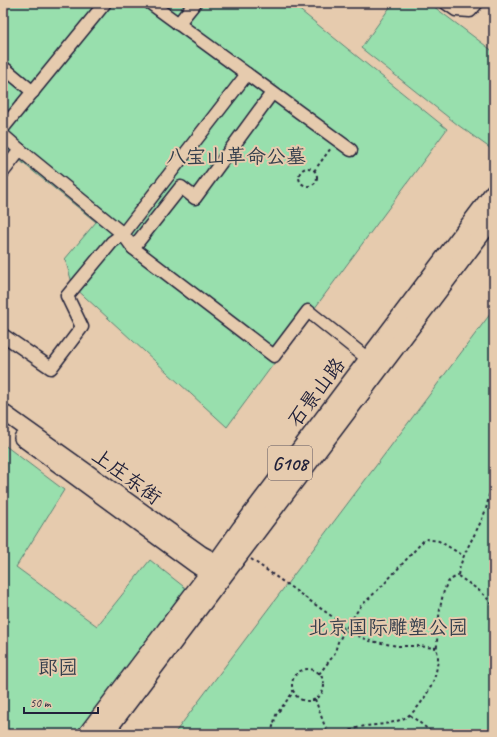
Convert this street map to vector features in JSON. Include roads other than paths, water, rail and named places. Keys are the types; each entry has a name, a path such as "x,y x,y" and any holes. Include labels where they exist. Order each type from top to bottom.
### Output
{"highway":[{"name":"石景山路","path":"104,734 219,572 241,528 494,192"},
{"name":"石景山路","path":"87,734 219,572 242,552 492,223"}],"main road":[{"name":"上庄东街","path":"3,412 202,554 219,572"},
{"name":"上庄东街","path":"3,424 194,564 219,572"}],"street":[{"path":"3,128 105,3"},
{"path":"150,3 351,150"},
{"path":"446,3 456,10 470,11 477,3"},
{"path":"178,24 190,5"},
{"path":"3,67 33,92"},
{"path":"3,335 51,368 82,327 67,296 112,242 123,234 247,74"},
{"path":"133,248 181,186 195,198 272,93"},
{"path":"3,135 123,234 133,248 274,356 308,311 368,359"},
{"path":"3,172 20,150"}],"park label":[{"name":"八宝山革命公墓","path":"236,156"},
{"name":"北京国际雕塑公园","path":"388,627"},
{"name":"郎园","path":"58,667"}]}
